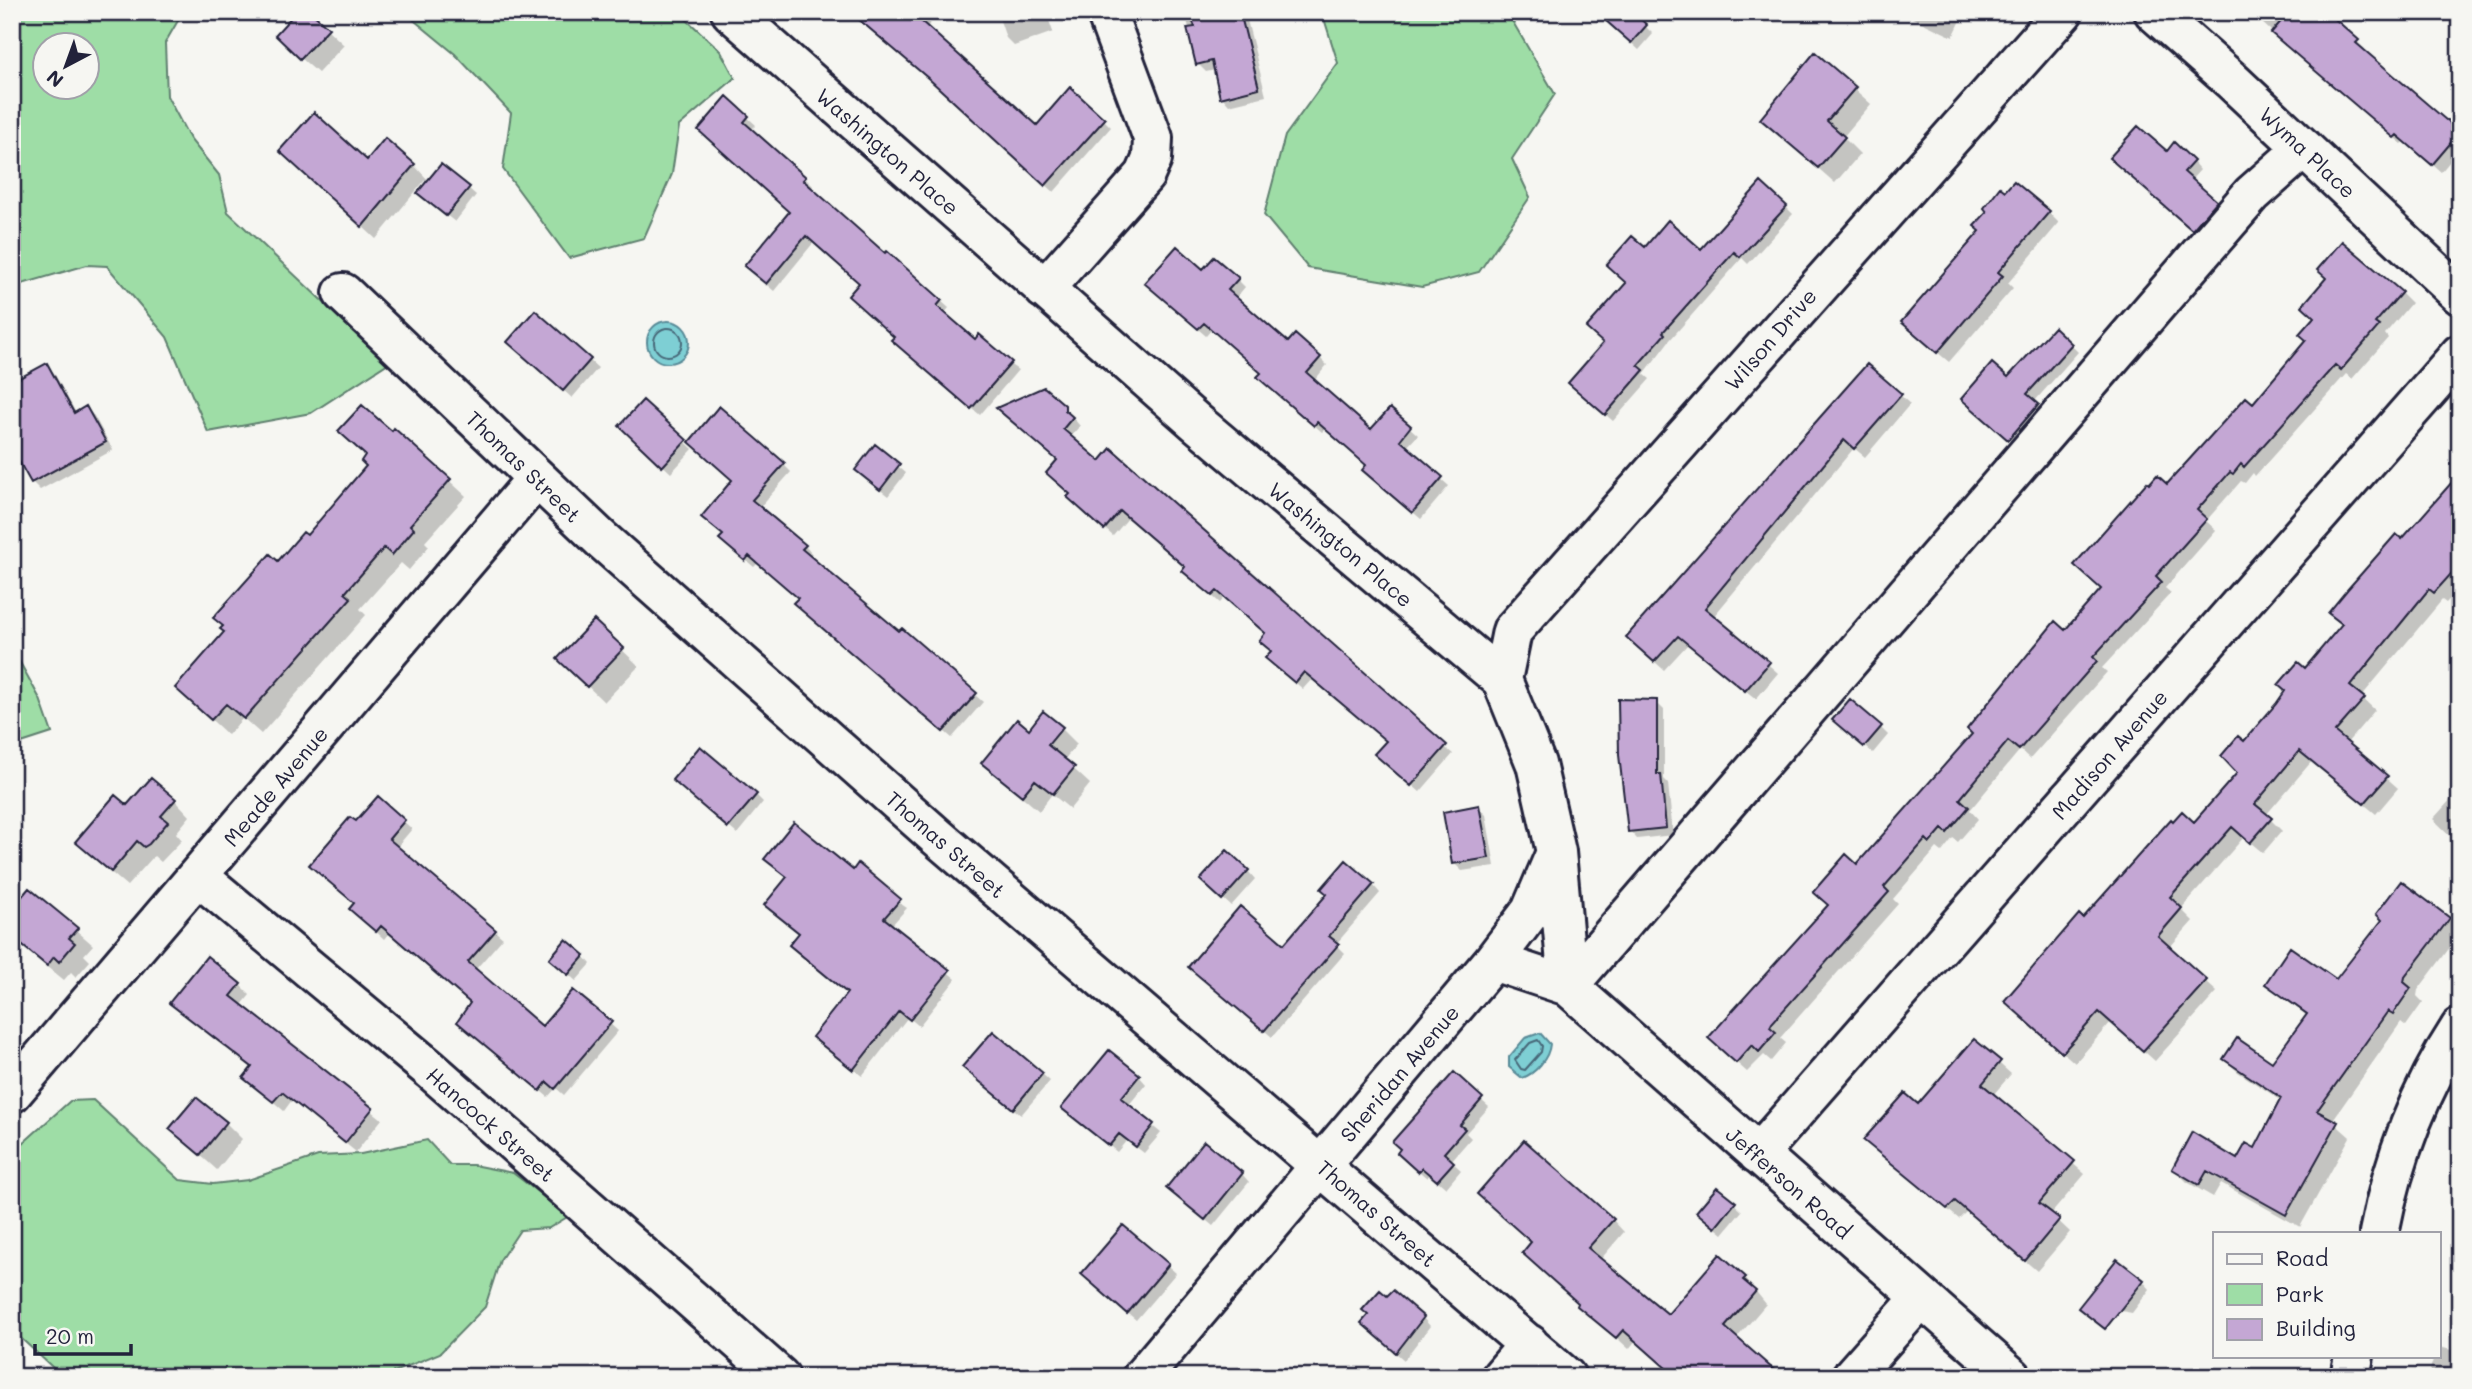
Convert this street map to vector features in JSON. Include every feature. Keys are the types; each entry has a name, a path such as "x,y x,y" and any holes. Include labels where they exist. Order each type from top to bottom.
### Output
{"street":[{"name":"Washington Place","path":"731,12 1044,289 1502,680 1536,764 1556,852"},
{"path":"1044,289 1144,176 1152,159 1153,138 1106,12"},
{"name":"Wilson Drive","path":"1502,680 1512,631 2063,12"},
{"name":"Wyma Place","path":"2154,12 2460,295"},
{"path":"1568,986 2252,194 2304,148"},
{"name":"Thomas Street","path":"343,293 536,479 936,836 1566,1377"},
{"name":"Madison Avenue","path":"1758,1154 2460,354"},
{"name":"Meade Avenue","path":"12,1093 536,479"},
{"path":"1556,852 1568,986"},
{"name":"Sheridan Avenue","path":"1142,1377 1493,961 1531,911 1556,852"},
{"name":"Hancock Street","path":"198,876 430,1070 780,1377"},
{"name":"Jefferson Road","path":"1493,961 1568,986 2012,1377"},
{"path":"2379,1232 2388,1184 2411,1119 2442,1056 2460,1028"},
{"path":"1852,1377 1922,1298"},
{"path":"1501,1377 1529,1344"},
{"path":"2350,1377 2354,1358"}],"green space":[{"path":"12,12 183,12 165,43 167,96 190,139 219,175 228,212 388,363 311,413 208,432 167,337 107,266 87,265 12,287"},
{"path":"404,12 678,12 720,50 735,78 679,126 672,174 644,238 569,258 503,169 511,113 455,54"},
{"path":"1322,12 1507,12 1555,94 1512,159 1530,197 1479,272 1422,287 1308,268 1264,215 1285,136 1338,63"},
{"path":"12,648 40,699 52,733 12,746"},
{"path":"93,1100 180,1180 213,1184 248,1180 318,1156 361,1154 427,1140 450,1165 473,1165 513,1173 569,1216 549,1228 520,1230 500,1260 485,1307 440,1353 384,1376 63,1377 12,1330 12,1153 70,1101"}],"water":[{"path":"668,321 683,327 689,342 683,357 668,363 653,357 647,342 653,327"},
{"path":"1540,1033 1550,1044 1547,1055 1536,1069 1522,1078 1509,1067 1509,1057 1525,1038"}],"building":[{"path":"296,12 311,12 329,28 300,59 275,35"},
{"path":"850,12 911,12 1037,125 1070,87 1105,119 1045,186 929,79"},
{"path":"1189,12 1240,12 1259,88 1220,98 1212,61 1196,65 1187,28 1195,27"},
{"path":"1596,12 1633,12 1647,25 1631,43"},
{"path":"2289,12 2327,12 2359,40 2356,43 2460,132 2432,165 2397,135 2394,138 2271,33"},
{"path":"1815,52 1856,87 1827,121 1845,137 1818,168 1760,119"},
{"path":"727,96 749,116 744,122 806,177 803,180 942,300 937,306 975,339 979,334 1012,362 971,409 891,340 894,337 848,296 859,283 806,236 766,284 744,266 789,212 698,130"},
{"path":"314,112 367,160 385,138 415,164 362,227 279,151"},
{"path":"2138,126 2167,151 2174,142 2194,161 2184,172 2217,201 2192,230 2109,158"},
{"path":"441,164 470,187 446,216 417,193"},
{"path":"2014,181 2050,211 1998,272 2003,276 1937,353 1901,322 1980,231 1974,226 1987,212 1984,208 2000,187 2005,191"},
{"path":"1761,182 1787,206 1740,257 1734,252 1663,332 1665,334 1638,365 1644,370 1605,415 1568,383 1603,343 1586,328 1626,283 1606,265 1632,236 1645,247 1668,220 1701,249"},
{"path":"2342,241 2402,292 2375,323 2379,326 2341,370 2335,365 2244,467 2241,464 2233,474 2230,472 2197,510 2207,519 2156,576 2162,582 2093,657 2097,661 2019,750 2008,741 1960,799 1969,807 1947,833 1942,829 1930,843 1926,839 1884,887 1889,892 1772,1023 1770,1027 1776,1032 1759,1052 1752,1045 1736,1063 1708,1038 1828,905 1813,892 1846,854 1857,864 1972,734 1967,729 2055,621 2065,630 2101,589 2074,565 2147,482 2149,484 2157,475 2167,484 2246,397 2253,403 2306,340 2299,334 2314,317 2302,306 2326,278 2317,270"},
{"path":"1177,246 1203,269 1214,257 1239,278 1228,290 1288,342 1295,334 1321,357 1307,373 1371,429 1390,408 1411,426 1400,440 1443,477 1412,513 1362,470 1366,465 1317,422 1314,426 1257,377 1261,373 1204,323 1198,329 1144,283"},
{"path":"535,310 591,359 563,391 507,342"},
{"path":"2054,327 2072,344 2027,394 2039,404 2008,440 1961,399 1992,363 2008,377"},
{"path":"47,363 74,413 86,406 106,442 31,483 12,449 12,382"},
{"path":"1867,364 1902,394 1854,449 1844,440 1705,608 1770,662 1745,691 1678,636 1654,662 1626,637"},
{"path":"1044,387 1065,405 1065,410 1073,417 1063,429 1100,461 1111,448 1447,745 1411,786 1374,754 1386,741 1304,672 1295,683 1265,658 1271,651 1259,641 1265,633 1217,591 1212,596 1182,571 1185,567 1120,511 1104,530 1067,497 1070,494 1046,473 1057,460 996,408"},
{"path":"643,400 687,440 662,467 619,426"},
{"path":"362,405 392,431 394,428 451,479 410,525 414,529 392,555 384,548 345,593 351,598 244,719 226,704 211,720 175,688 224,632 220,629 223,626 213,618 270,554 278,561 303,532 307,535 366,466 361,461 365,455 338,431"},
{"path":"719,406 785,463 752,500 806,545 802,549 899,631 902,628 977,693 943,732 793,603 798,598 749,556 745,561 719,539 723,535 701,517 732,480 689,442"},
{"path":"875,444 900,464 880,490 855,470"},
{"path":"2460,473 2460,564 2434,593 2429,589 2350,686 2365,698 2335,732 2388,776 2364,804 2299,751 2255,804 2272,818 2250,843 2232,827 2170,897 2182,908 2158,936 2207,980 2143,1051 2099,1012 2062,1053 2004,1001 2079,914 2083,918 2171,819 2173,821 2182,811 2194,822 2237,773 2221,756 2238,736 2244,741 2285,691 2278,685 2298,662 2305,668 2342,624 2328,613 2347,590 2396,534 2402,539"},
{"path":"594,620 624,648 587,687 557,659"},
{"path":"1618,699 1657,700 1657,774 1661,774 1666,828 1628,832 1619,755"},
{"path":"1850,699 1882,726 1864,747 1832,720"},
{"path":"1043,711 1063,727 1048,745 1075,767 1053,794 1035,780 1022,796 981,763 1017,719 1029,729"},
{"path":"700,746 757,794 728,828 672,780"},
{"path":"151,778 176,799 161,816 168,822 149,844 144,847 137,841 111,872 75,842 115,795 127,805"},
{"path":"378,796 405,820 389,839 496,930 468,962 542,1026 573,990 612,1022 555,1089 547,1082 540,1091 457,1022 470,1003 381,926 376,932 349,909 354,903 309,865 350,817 356,821"},
{"path":"1479,805 1489,858 1452,864 1443,812"},
{"path":"794,822 853,870 858,863 901,899 884,918 950,970 910,1020 899,1011 853,1070 812,1037 847,993 789,945 799,933 764,905 787,877 764,859"},
{"path":"1227,850 1249,870 1222,900 1200,880"},
{"path":"1346,860 1374,884 1329,936 1339,944 1264,1031 1188,967 1240,906 1284,944 1327,894 1321,889"},
{"path":"2401,881 2450,918 2405,977 2404,982 2411,988 2393,1014 2388,1011 2317,1111 2338,1122 2286,1215 2207,1171 2199,1185 2172,1169 2192,1132 2237,1159 2246,1143 2255,1148 2281,1098 2223,1059 2237,1038 2272,1062 2307,1014 2265,984 2290,947 2336,979 2382,920 2376,914"},
{"path":"29,888 78,928 69,938 75,943 59,962 54,957 47,966 12,937 12,908"},
{"path":"566,939 585,955 568,975 549,959"},
{"path":"207,956 241,984 231,996 373,1108 345,1143 282,1092 273,1102 243,1078 252,1067 169,1003"},
{"path":"993,1031 1043,1073 1013,1109 962,1067"},
{"path":"1974,1039 2001,1061 1982,1084 2075,1161 2039,1203 2060,1219 2025,1261 1955,1201 1947,1209 1863,1140 1905,1093 1918,1104"},
{"path":"1109,1050 1140,1075 1121,1098 1154,1124 1136,1147 1119,1134 1109,1146 1061,1108"},
{"path":"1454,1072 1483,1098 1460,1125 1465,1129 1444,1153 1454,1162 1437,1181 1422,1168 1418,1172 1397,1153 1400,1149 1392,1142"},
{"path":"196,1097 227,1122 200,1155 169,1129"},
{"path":"1524,1140 1614,1219 1588,1248 1668,1314 1720,1254 1746,1277 1743,1280 1756,1291 1725,1327 1782,1377 1676,1377 1623,1330 1616,1338 1577,1306 1578,1303 1522,1253 1531,1242 1477,1194"},
{"path":"1204,1141 1243,1173 1205,1220 1166,1188"},
{"path":"1717,1187 1736,1202 1715,1228 1696,1212"},
{"path":"1123,1225 1169,1264 1127,1314 1081,1274"},
{"path":"2117,1259 2144,1280 2105,1329 2078,1308"},
{"path":"1380,1290 1387,1296 1393,1290 1424,1317 1396,1353 1361,1323 1368,1315 1362,1310"}]}
